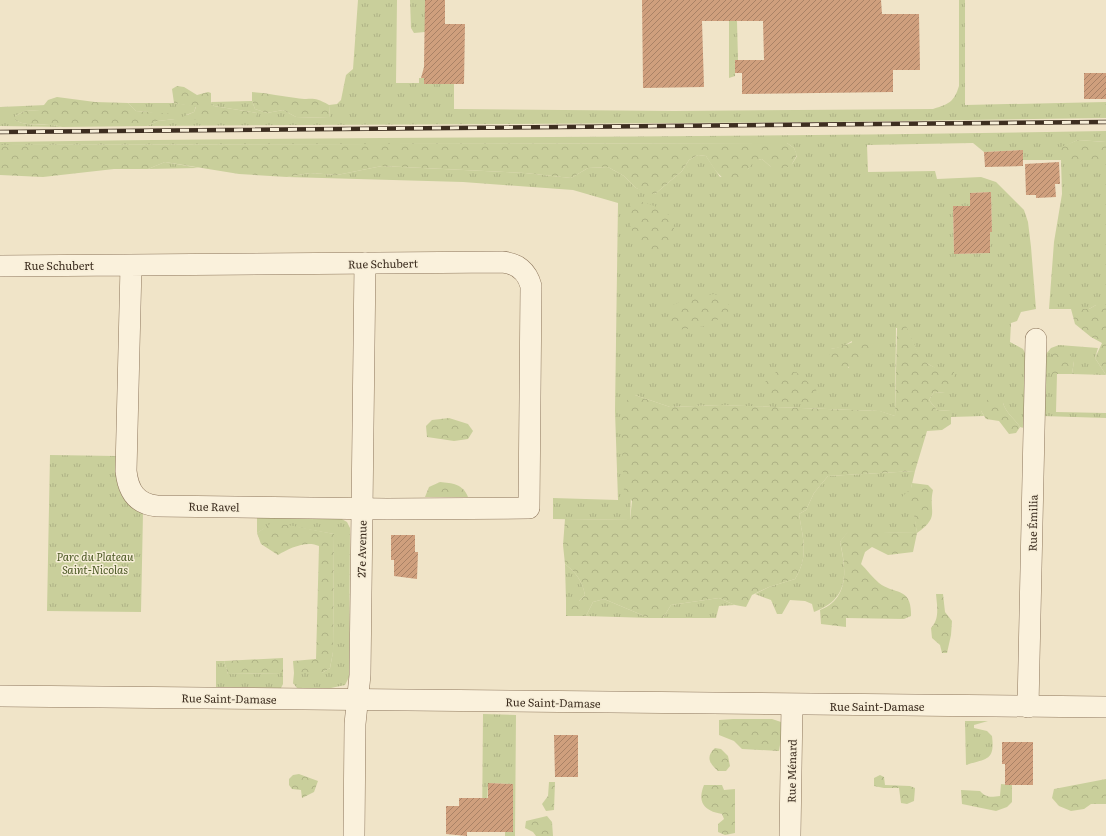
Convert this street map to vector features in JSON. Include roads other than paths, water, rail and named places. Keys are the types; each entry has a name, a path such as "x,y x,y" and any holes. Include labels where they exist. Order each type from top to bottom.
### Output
{"street":[{"name":"Rue Schubert","path":"0,266 502,262 518,266 526,274 531,286 529,508"},
{"name":"27e Avenue","path":"354,836 355,724 360,675 365,263"},
{"name":"Rue Ravel","path":"131,266 126,471 127,483 136,498 149,505 157,506 529,508"},
{"name":"Rue Émilia","path":"1028,707 1036,339"},
{"name":"Rue Saint-Damase","path":"0,696 1106,707"},
{"name":"Rue Ménard","path":"790,836 792,705"}],"railway":[{"path":"0,132 1106,122"}],"park label":[{"name":"Parc du Plateau Saint-Nicolas","path":"95,562"}]}
